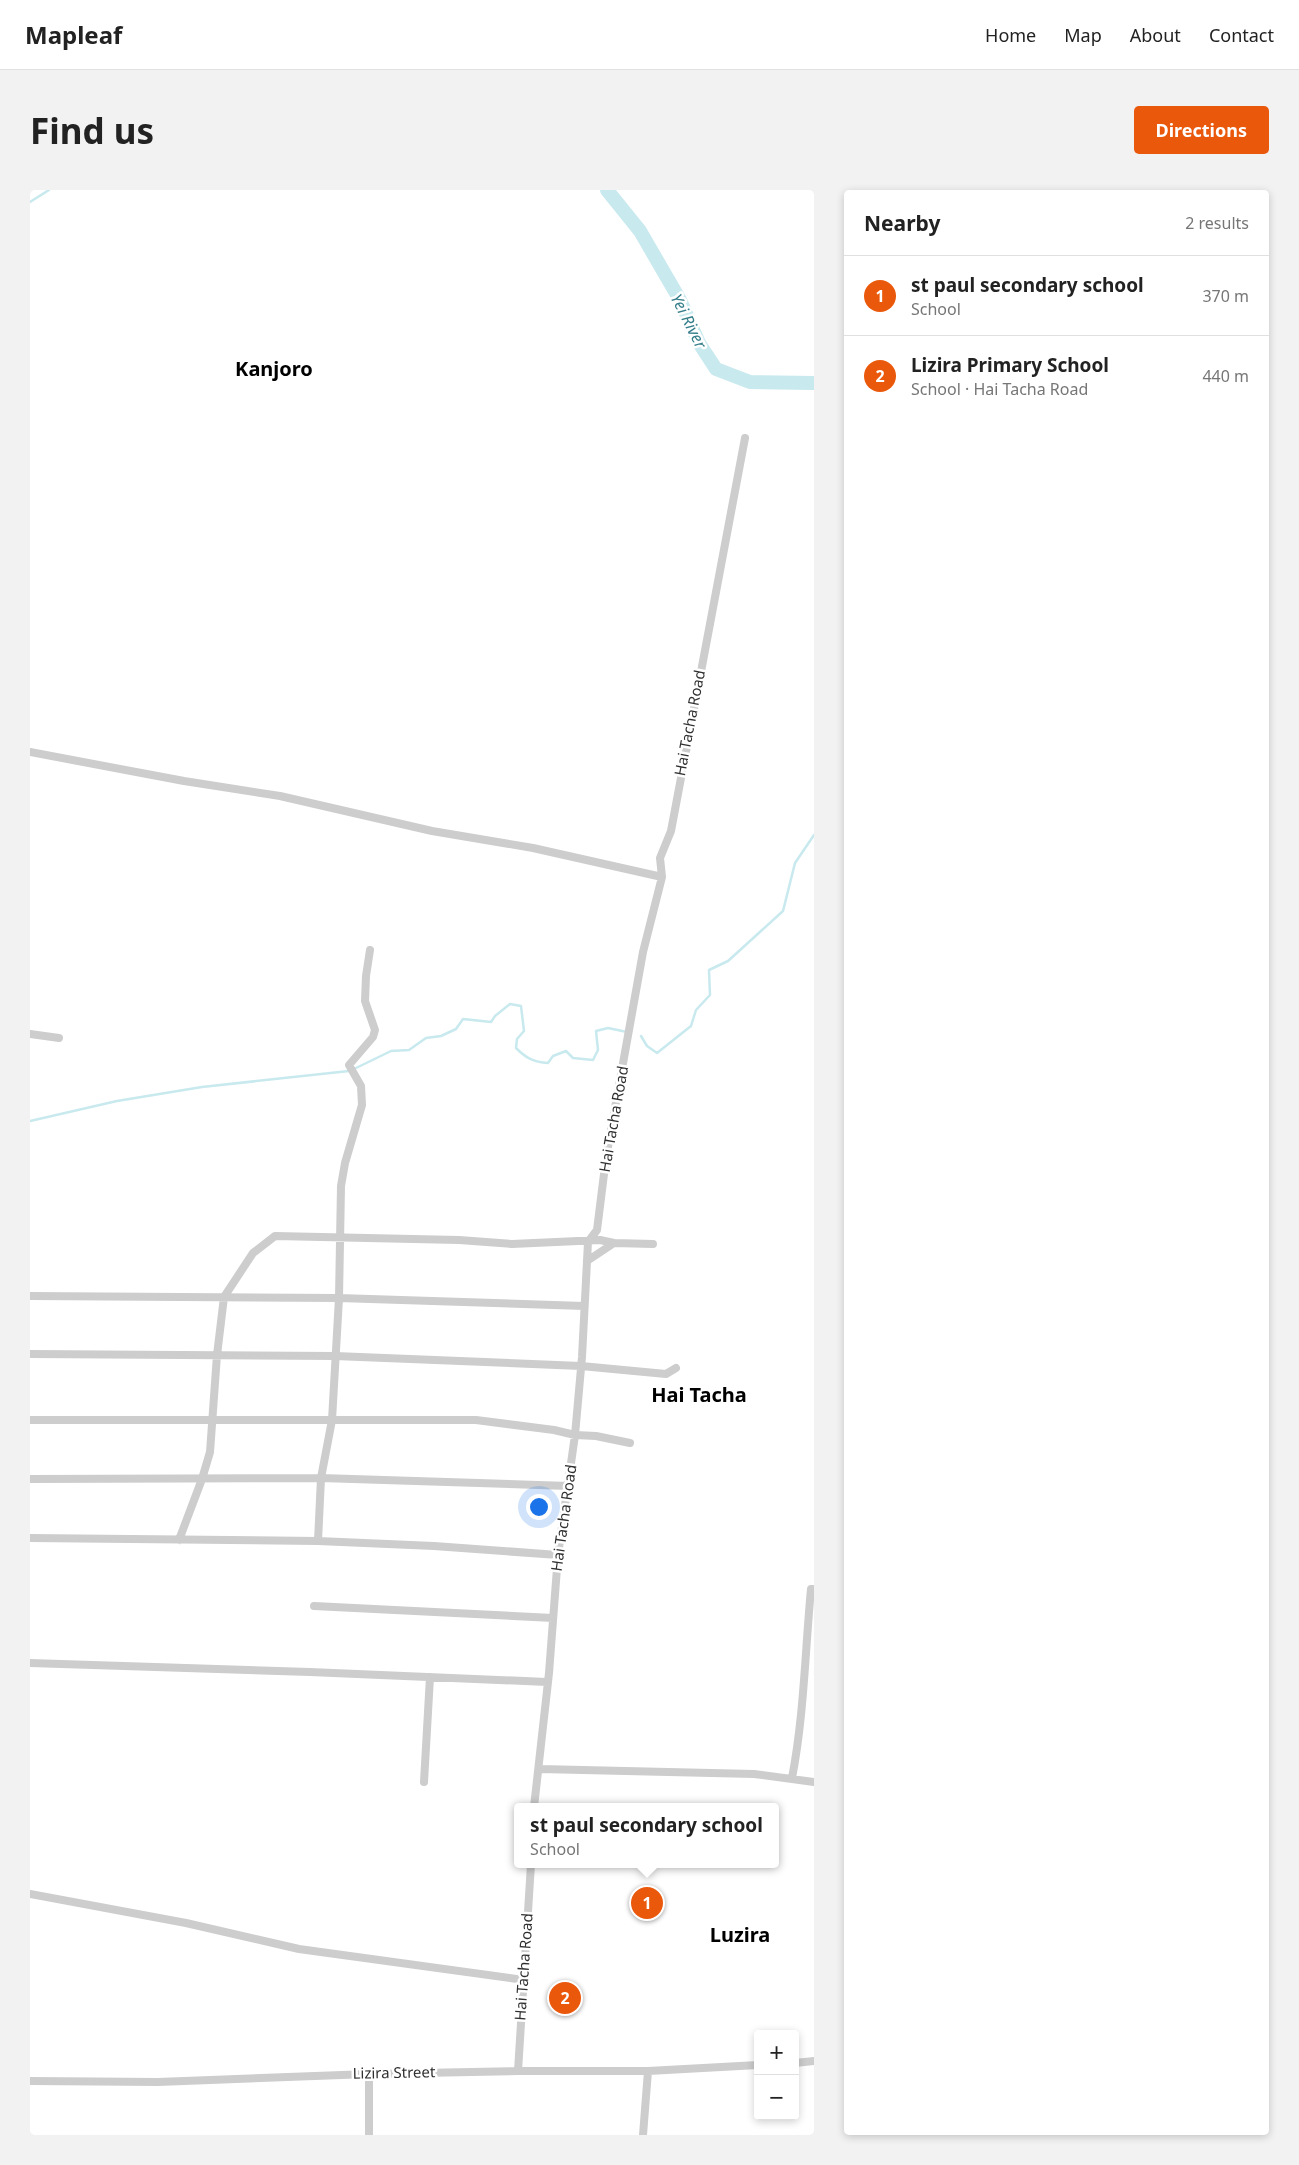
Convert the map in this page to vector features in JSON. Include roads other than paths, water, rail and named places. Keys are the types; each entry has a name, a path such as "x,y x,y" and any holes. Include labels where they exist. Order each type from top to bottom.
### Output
{"street":[{"name":"Hai Tacha Road","path":"535,1803 540,1769 558,1555 575,1435 588,1242 597,1230 606,1158 643,952 662,877 660,858 671,831 745,438"},
{"path":"30,752 184,781 280,796 432,831 533,848 662,877"},
{"path":"318,1541 321,1478 332,1420 339,1298 338,1238 341,1186 345,1163 362,1105 360,1086 349,1065 374,1037 375,1030 365,1001 370,950"},
{"path":"30,1034 59,1038"},
{"path":"179,1540 210,1452 217,1355 224,1297 253,1253 275,1236 459,1240 512,1244 600,1240 614,1243 653,1244"},
{"path":"587,1262 614,1243"},
{"path":"30,1296 339,1298 584,1306"},
{"path":"30,1354 335,1356 581,1366 666,1374 676,1368"},
{"path":"30,1420 476,1420 554,1430 575,1435 596,1436 630,1443"},
{"path":"30,1479 321,1478 569,1486"},
{"path":"30,1538 318,1541 434,1546 558,1555"},
{"path":"792,1778 801,1730 804,1656 811,1589 814,1589"},
{"path":"314,1606 553,1618"},
{"path":"30,1663 548,1682"},
{"path":"424,1782 430,1677"},
{"path":"540,1769 754,1774 814,1782"},
{"name":"Hai Tacha Road","path":"518,2071 531,1868"},
{"path":"30,1894 186,1924 298,1949 524,1980"},
{"path":"799,2063 814,2062"},
{"name":"Lizira Street","path":"30,2081 158,2082 369,2074 648,2071 754,2065"},
{"path":"643,2135 648,2071"},
{"path":"369,2074 369,2135"}],"waterway":[{"path":"30,202 49,190"},
{"name":"Yei River","path":"607,190 640,231 680,300 699,343 716,369 750,382 814,383"},
{"path":"641,1036 647,1046 657,1053 691,1026 696,1010 710,995 709,970 728,961 783,911 795,863 814,835"},
{"path":"354,1069 391,1051 409,1050 426,1038 441,1036 456,1029 463,1019 491,1022 495,1016 510,1004 521,1006 524,1031 517,1039 516,1048 527,1057 538,1062 548,1063 553,1056 566,1051 573,1058 593,1060 598,1050 596,1031 608,1028 627,1032"},
{"path":"30,1121 117,1101 202,1087 349,1071"}],"place":[{"name":"st paul secondary school","path":"647,1903"},
{"name":"Lizira Primary School","path":"565,1998"}],"district":[{"name":"Kanjoro","path":"274,369"},
{"name":"Hai Tacha","path":"699,1395"},
{"name":"Luzira","path":"740,1935"}]}
